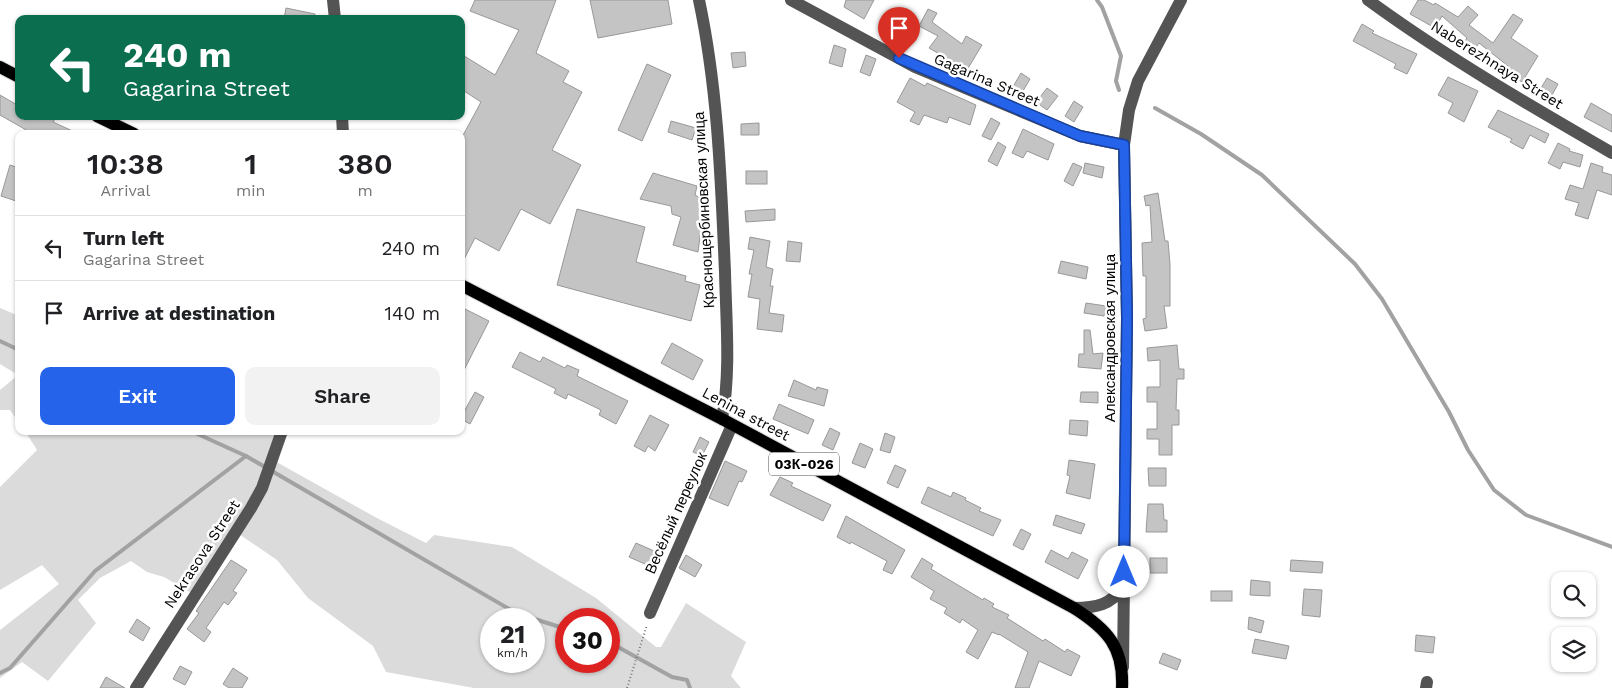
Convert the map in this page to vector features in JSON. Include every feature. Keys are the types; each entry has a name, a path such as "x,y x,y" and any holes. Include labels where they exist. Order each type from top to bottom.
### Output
{"main road":[{"path":"0,67 15,75"},
{"path":"106,120 126,130"},
{"name":"Lenina street","path":"465,287 727,422 1074,608 1098,624 1107,634 1119,654 1123,669"},
{"name":"Александровская улица","path":"1122,688 1123,669"}],"street":[{"path":"333,0 335,15"},
{"name":"Краснощербиновская улица","path":"699,0 707,38 721,167 727,334 725,400 727,422"},
{"name":"Gagarina Street","path":"791,0 915,67 1080,136 1124,145"},
{"name":"Александровская улица","path":"1123,669 1127,318 1124,145 1129,110 1138,81 1181,0"},
{"name":"Naberezhnaya Street","path":"1368,0 1455,60 1612,153"},
{"name":"Весёлый переулок","path":"650,613 727,422"},
{"name":"Nekrasova Street","path":"136,688 262,488 281,435"},
{"path":"1074,608 1098,606 1108,603 1124,586"}],"path":[{"path":"627,688 650,613"}],"shaded area":[{"path":"0,308 15,314 15,373 0,364"},
{"path":"15,378 15,417 10,410 0,410 0,390"},
{"path":"28,435 278,435 281,439 273,460 375,517 426,543 434,535 512,547 596,598 608,608 555,608 555,673 620,673 620,618 656,647 661,647 686,603 746,642 731,676 741,688 474,688 386,672 373,646 308,598 277,560 236,532 195,595 164,577 147,572 131,561 100,578 78,600 96,623 48,681 22,662 0,678 0,630 59,584 42,565 0,590 0,487 37,450"}],"building":[{"path":"475,0 556,0 536,53 569,71 563,82 582,92 552,150 581,165 550,224 521,209 499,251 475,238 465,257 465,132 481,102 465,92 465,56 495,75 519,30 470,11"},
{"path":"590,0 668,0 672,24 598,38"},
{"path":"846,0 874,0 864,19 844,7"},
{"path":"1418,0 1424,0 1434,5 1435,3 1458,17 1468,6 1478,15 1469,25 1493,43 1513,14 1523,20 1511,38 1538,56 1522,82 1505,71 1508,66 1479,43 1472,53 1461,46 1467,38 1442,16 1435,28 1410,14"},
{"path":"286,8 315,14 315,15 285,15"},
{"path":"928,9 937,13 932,22 962,44 966,36 982,45 967,70 929,48 938,36 919,26"},
{"path":"889,11 901,16 894,33 882,27"},
{"path":"1362,24 1374,31 1372,33 1417,54 1407,74 1394,68 1396,64 1353,41"},
{"path":"834,45 846,49 842,67 829,63"},
{"path":"745,52 746,66 733,68 731,53"},
{"path":"866,55 876,59 870,76 860,72"},
{"path":"647,64 671,75 642,141 618,130"},
{"path":"1021,73 1030,79 1020,96 1011,90"},
{"path":"1448,77 1478,91 1464,122 1448,113 1453,103 1438,95"},
{"path":"910,78 925,86 927,83 976,105 970,125 949,117 947,123 924,115 919,125 910,121 915,112 897,102"},
{"path":"1547,78 1558,84 1550,99 1538,93"},
{"path":"1047,88 1058,96 1047,110 1036,102"},
{"path":"0,95 15,104 15,120 54,120 53,122 70,130 26,130 0,115"},
{"path":"1074,101 1083,107 1074,122 1065,116"},
{"path":"1591,103 1612,115 1612,132 1584,117"},
{"path":"1498,110 1549,134 1545,143 1530,135 1523,149 1510,142 1512,139 1488,127"},
{"path":"991,118 1000,123 991,140 982,136"},
{"path":"671,121 696,128 692,140 668,132"},
{"path":"759,123 759,135 741,135 741,124"},
{"path":"1023,129 1054,144 1048,160 1027,151 1023,158 1012,153"},
{"path":"998,142 1006,147 997,166 988,161"},
{"path":"1558,143 1570,149 1569,151 1583,155 1580,167 1563,162 1560,169 1548,163"},
{"path":"1073,163 1082,167 1073,186 1064,181"},
{"path":"1085,163 1104,167 1102,178 1083,173"},
{"path":"1591,163 1603,167 1602,172 1612,175 1612,195 1597,190 1588,219 1575,215 1579,203 1565,199 1570,185 1583,189"},
{"path":"10,165 15,167 15,201 1,196"},
{"path":"746,171 767,171 767,184 746,184"},
{"path":"653,173 697,186 695,195 706,201 702,223 698,224 698,228 701,229 698,252 673,245 681,217 672,214 671,206 640,199"},
{"path":"1158,193 1165,241 1168,241 1170,306 1164,306 1167,328 1145,331 1143,319 1146,318 1146,276 1143,276 1142,243 1152,242 1150,205 1146,206 1144,196"},
{"path":"577,209 645,227 636,262 686,276 685,281 700,285 691,321 557,285"},
{"path":"775,209 775,220 746,222 745,211"},
{"path":"750,237 770,241 766,267 773,269 770,286 773,286 769,313 784,315 782,332 757,329 760,299 748,297 752,274 749,274 754,250 748,249"},
{"path":"788,241 802,243 800,262 786,261"},
{"path":"1061,261 1088,267 1086,279 1058,273"},
{"path":"1086,303 1106,306 1104,316 1084,313"},
{"path":"465,309 489,321 465,368"},
{"path":"1084,330 1090,330 1093,354 1103,353 1101,369 1078,367 1079,354 1084,354"},
{"path":"672,343 703,360 693,380 661,363"},
{"path":"1177,345 1179,369 1184,369 1184,379 1177,379 1176,410 1179,410 1179,425 1172,425 1172,455 1159,455 1159,439 1147,439 1147,429 1157,429 1157,402 1147,402 1147,387 1160,387 1160,360 1148,361 1147,348"},
{"path":"520,352 540,362 543,357 565,368 567,365 579,370 577,376 628,401 616,424 599,415 601,410 568,394 566,399 554,393 556,389 512,367"},
{"path":"794,380 816,390 817,387 828,390 824,406 788,396"},
{"path":"475,392 484,397 470,424 465,421 465,410"},
{"path":"1081,392 1098,392 1098,403 1080,402"},
{"path":"779,404 814,420 808,434 773,419"},
{"path":"650,415 669,425 655,451 648,446 645,452 634,446"},
{"path":"1070,420 1088,421 1087,436 1069,434"},
{"path":"830,428 840,433 833,450 822,445"},
{"path":"885,433 895,437 890,453 880,450"},
{"path":"700,437 709,442 702,456 693,452"},
{"path":"860,443 873,449 865,468 852,463"},
{"path":"1069,460 1095,464 1090,499 1066,493 1070,476 1067,475"},
{"path":"725,461 747,471 742,482 739,481 728,506 709,498"},
{"path":"895,465 906,470 898,488 887,483"},
{"path":"1148,468 1166,468 1166,486 1149,486"},
{"path":"780,477 793,483 791,486 831,505 823,521 770,495"},
{"path":"928,487 951,497 953,492 981,508 979,511 1001,520 993,536 921,503"},
{"path":"1148,504 1163,504 1164,520 1167,520 1167,532 1146,532"},
{"path":"1056,515 1085,524 1081,534 1053,525"},
{"path":"846,516 905,550 892,574 883,570 887,561 851,542 850,544 837,537"},
{"path":"1021,529 1031,534 1023,550 1013,545"},
{"path":"636,543 661,554 654,568 629,557"},
{"path":"1051,550 1068,559 1072,552 1088,560 1078,579 1045,562"},
{"path":"686,555 702,565 695,577 679,568"},
{"path":"922,558 933,565 931,569 983,600 984,598 994,604 992,607 1009,615 1007,618 1043,641 1045,639 1065,652 1067,649 1080,656 1071,676 1039,661 1029,688 1015,688 1028,652 999,634 992,632 978,659 966,652 978,630 962,619 960,623 944,613 947,608 930,599 934,591 911,577"},
{"path":"1150,558 1167,558 1167,573 1150,573"},
{"path":"231,560 247,570 233,591 237,593 228,605 224,602 206,628 211,632 204,642 187,629 199,613 196,611"},
{"path":"1291,560 1323,562 1322,573 1290,571"},
{"path":"1251,580 1270,582 1270,596 1250,595"},
{"path":"1304,589 1322,590 1320,617 1302,615"},
{"path":"1211,591 1232,591 1232,601 1211,601"},
{"path":"1249,617 1264,621 1261,633 1248,629"},
{"path":"137,619 150,628 143,641 129,632"},
{"path":"1416,635 1435,637 1433,653 1415,651"},
{"path":"1255,639 1289,646 1286,659 1252,653"},
{"path":"1163,653 1181,660 1177,670 1159,663"},
{"path":"180,666 192,672 185,685 173,679"},
{"path":"233,668 248,678 242,688 229,688 223,684"},
{"path":"106,677 125,688 100,688"}],"waterway":[{"path":"1097,0 1102,7 1121,56 1116,81 1119,90"},
{"path":"1155,108 1201,134 1262,175 1355,264 1382,299 1449,412 1468,450 1494,490 1526,515 1612,547"},
{"path":"0,341 15,348"},
{"path":"200,435 246,456 516,613 555,625"},
{"path":"0,673 10,668 95,571 246,456"},
{"path":"620,648 672,677 687,680 690,688"}],"route":[{"path":"899,58 915,67 1080,136 1124,145 1127,318 1124,572"}]}
